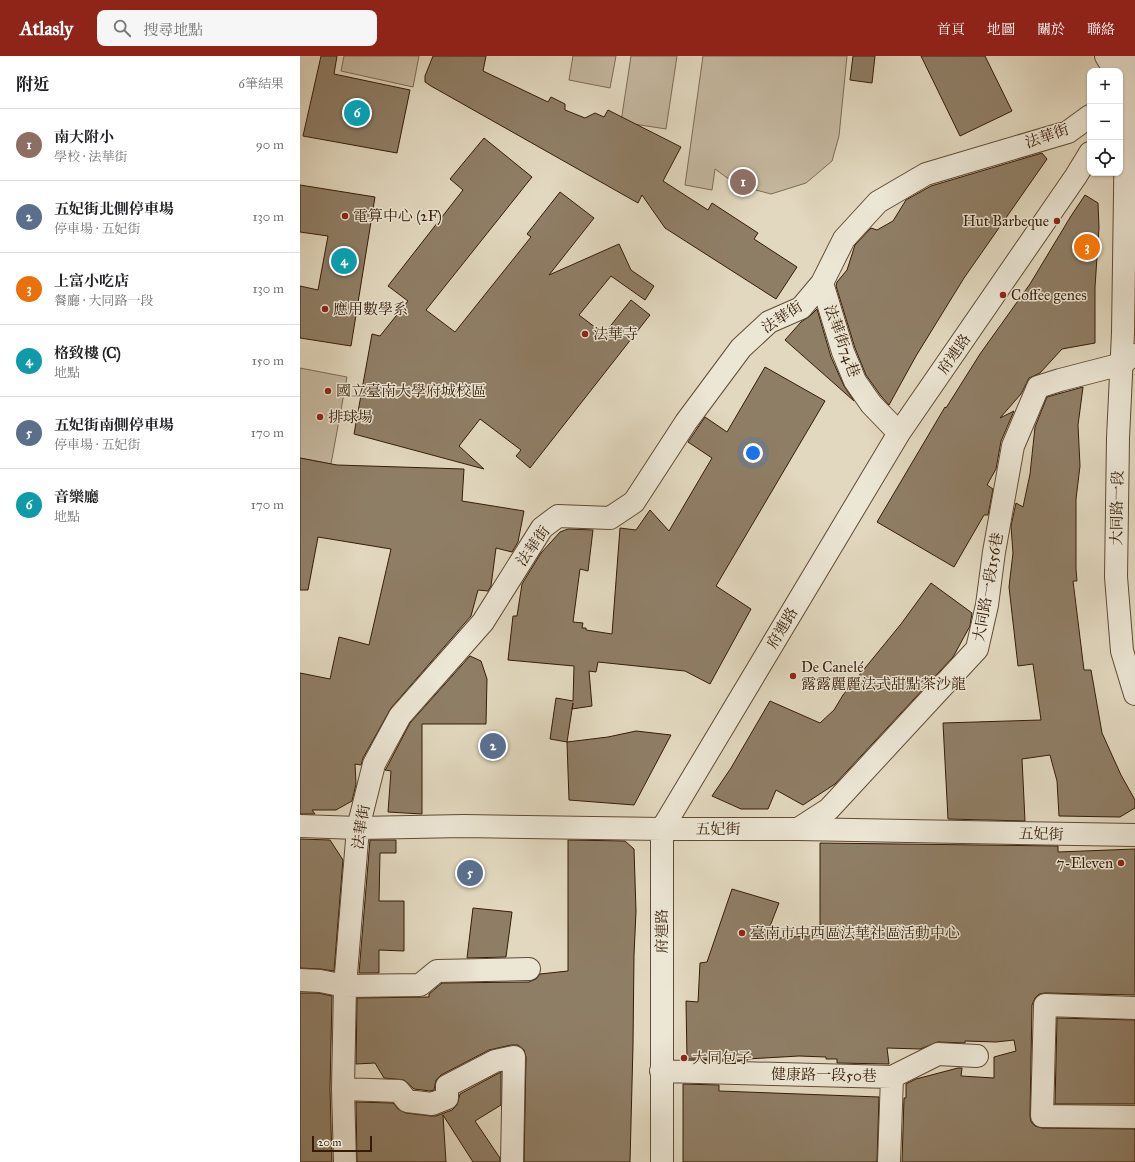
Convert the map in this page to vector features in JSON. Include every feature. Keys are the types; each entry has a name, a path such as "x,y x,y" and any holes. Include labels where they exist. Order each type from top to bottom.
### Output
{"street":[{"path":"1106,56 1113,68"},
{"name":"大同路一段","path":"1127,56 1124,91 1129,359 1127,438 1116,577 1129,649 1135,694"},
{"path":"1124,91 1135,116"},
{"name":"法華街","path":"345,1162 343,1089 345,986 358,828 374,764 400,716 483,622 542,528 558,516 610,518 634,502 686,422 741,348 769,322 801,308 822,282 844,239 878,202 926,174 1068,132 1087,118"},
{"name":"府連路","path":"662,1162 662,829 899,433 1087,158"},
{"name":"法華街74巷","path":"822,282 843,352 855,380 871,404 899,433"},
{"name":"大同路一段156巷","path":"798,829 829,809 976,649 987,605 994,552 1013,446 1038,387 1129,359"},
{"name":"五妃街","path":"300,826 358,828 464,826 662,829 798,829 1135,835"},
{"path":"300,980 320,981 345,986 420,985 437,971 529,969"},
{"path":"1135,1008 1045,1005 1042,1116 1135,1117"},
{"name":"健康路一段50巷","path":"661,1071 892,1077 938,1054 978,1056"},
{"path":"343,1089 399,1091 407,1102 432,1104 447,1098 447,1086 495,1061 514,1057 512,1162"},
{"name":"健康路一段50巷","path":"889,1162 892,1077"}],"shaded area":[{"path":"344,56 419,56 413,87 341,71"},
{"path":"573,56 616,56 610,88 569,80"},
{"path":"631,56 677,56 666,129 621,122"},
{"path":"703,56 847,56 839,136 832,161 806,183 771,194 737,185 715,169 712,190 685,185"},
{"name":"排球場","path":"300,368 347,377 331,464 300,458"}],"building":[{"path":"321,56 337,56 334,74 410,90 397,153 303,136"},
{"path":"433,56 486,56 483,71 548,102 551,97 565,104 565,110 585,118 595,113 604,117 608,110 681,147 663,181 708,210 712,203 758,233 754,239 797,267 776,299 665,228 642,195 638,203 425,82 425,76"},
{"path":"853,56 875,56 872,83 850,80"},
{"path":"921,56 985,56 1012,111 960,136"},
{"path":"484,138 532,177 426,310 455,332 531,237 527,234 560,192 594,218 549,275 619,244 631,270 654,286 645,300 611,276 579,315 604,334 631,300 650,315 530,468 516,456 521,450 480,419 459,446 484,469 354,434 372,334 380,336 408,301 388,286 463,190 450,179"},
{"path":"1042,153 1047,159 964,278 916,356 889,405 866,375 855,348 836,286 837,282 847,270 855,245 871,228 877,230 893,221 906,200 931,186"},
{"path":"300,185 375,197 351,346 300,338 300,286 318,290 328,236 300,232"},
{"path":"1085,195 1098,203 1099,228 1095,287 1095,343 1062,349 1040,373 1029,378 1021,394 1000,418 1014,411 1001,441 996,469 987,485 993,489 988,515 984,515 954,567 877,522 945,407 946,408 980,354 1030,284"},
{"path":"817,309 831,357 844,386 854,401 785,340 801,322"},
{"path":"765,367 825,401 716,586 751,609 710,684 685,671 598,662 596,672 589,671 592,706 572,709 567,742 550,739 556,698 573,701 574,666 508,660 513,616 517,616 522,584 541,553 560,532 568,529 593,530 588,571 580,569 573,622 583,623 582,628 586,628 586,630 612,634 620,528 636,530 650,510 669,531 712,458 688,442 705,417 727,432"},
{"path":"1083,387 1078,425 1080,466 1076,499 1077,581 1073,581 1084,670 1091,670 1102,733 1121,775 1135,800 1135,808 1120,817 1059,816 1057,781 1050,755 1022,759 1025,821 948,819 943,723 1041,720 1033,664 1018,666 1009,587 1013,553 1011,526 1016,503 1023,507 1030,474 1035,427 1047,397"},
{"path":"300,458 337,465 464,469 462,501 524,511 518,542 512,552 496,548 491,586 488,591 478,590 471,616 391,708 363,758 361,765 355,764 356,784 352,801 336,810 312,810 315,814 300,814 300,673 330,679 339,637 369,645 391,549 318,537 308,590 300,590"},
{"path":"931,583 972,613 970,626 953,657 835,784 803,805 776,790 768,809 741,809 712,796 731,768 770,701 820,723 834,710 843,695 901,624"},
{"path":"470,656 481,661 487,679 486,724 422,724 422,814 388,812 391,771 385,770 410,723"},
{"path":"636,731 671,735 634,805 569,800 567,742 608,737"},
{"path":"300,839 330,840 343,860 334,971 300,968"},
{"path":"370,840 396,840 396,853 380,853 379,901 404,901 404,951 379,950 379,973 359,973"},
{"path":"568,840 625,841 634,849 636,911 630,1162 524,1162 526,1057 524,1050 518,1045 489,1050 441,1075 436,1080 434,1090 430,1091 414,1089 404,1080 384,1078 375,1063 356,1064 357,998 429,997 429,994 442,983 529,982 536,979 540,974 568,971"},
{"path":"820,843 1058,846 1058,852 1135,849 1135,995 1045,993 1039,994 1035,998 1032,1005 1030,1116 1031,1122 1035,1126 1042,1128 1135,1129 1135,1162 902,1162 904,1098 906,1098 906,1084 916,1079 958,1068 962,1068 961,1076 994,1078 994,1057 1016,1051 1014,1040 996,1042 965,1041 965,1043 938,1042 920,1049 887,1048 889,1064 837,1063 837,1059 799,1056 747,1059 747,1061 687,1059 686,1001 698,1002 700,963 707,962 732,889 779,903 765,939 820,935"},
{"path":"473,908 512,912 506,957 467,958"},
{"path":"300,993 318,993 332,996 330,1089 332,1162 300,1162"},
{"path":"1057,1018 1135,1020 1135,1104 1055,1104"},
{"path":"501,1072 501,1105 475,1121 500,1158 500,1162 473,1162 443,1115 446,1162 357,1162 356,1102 393,1103 398,1109 406,1113 436,1116 452,1110 457,1105 460,1094"},
{"path":"683,1084 719,1085 719,1091 879,1097 877,1162 683,1162"}],"place":[{"name":"音樂廳","path":"357,113"},
{"name":"南大附小","path":"743,182"},
{"name":"電算中心 (2F)","path":"345,216"},
{"name":"Hut Barbeque","path":"1057,221"},
{"name":"上富小吃店","path":"1087,247"},
{"name":"格致樓 (C)","path":"344,261"},
{"name":"Coffee genes","path":"1003,295"},
{"name":"應用數學系","path":"325,309"},
{"name":"法華寺","path":"585,334"},
{"name":"國立臺南大學府城校區","path":"328,391"},
{"name":"排球場","path":"320,417"},
{"name":"De Canelé 露露麗麗法式甜點茶沙龍","path":"793,676"},
{"name":"五妃街北側停車場","path":"493,746"},
{"name":"7-Eleven","path":"1121,863"},
{"name":"五妃街南側停車場","path":"470,873"},
{"name":"臺南市中西區法華社區活動中心","path":"742,933"},
{"name":"大同包子","path":"684,1058"}]}
